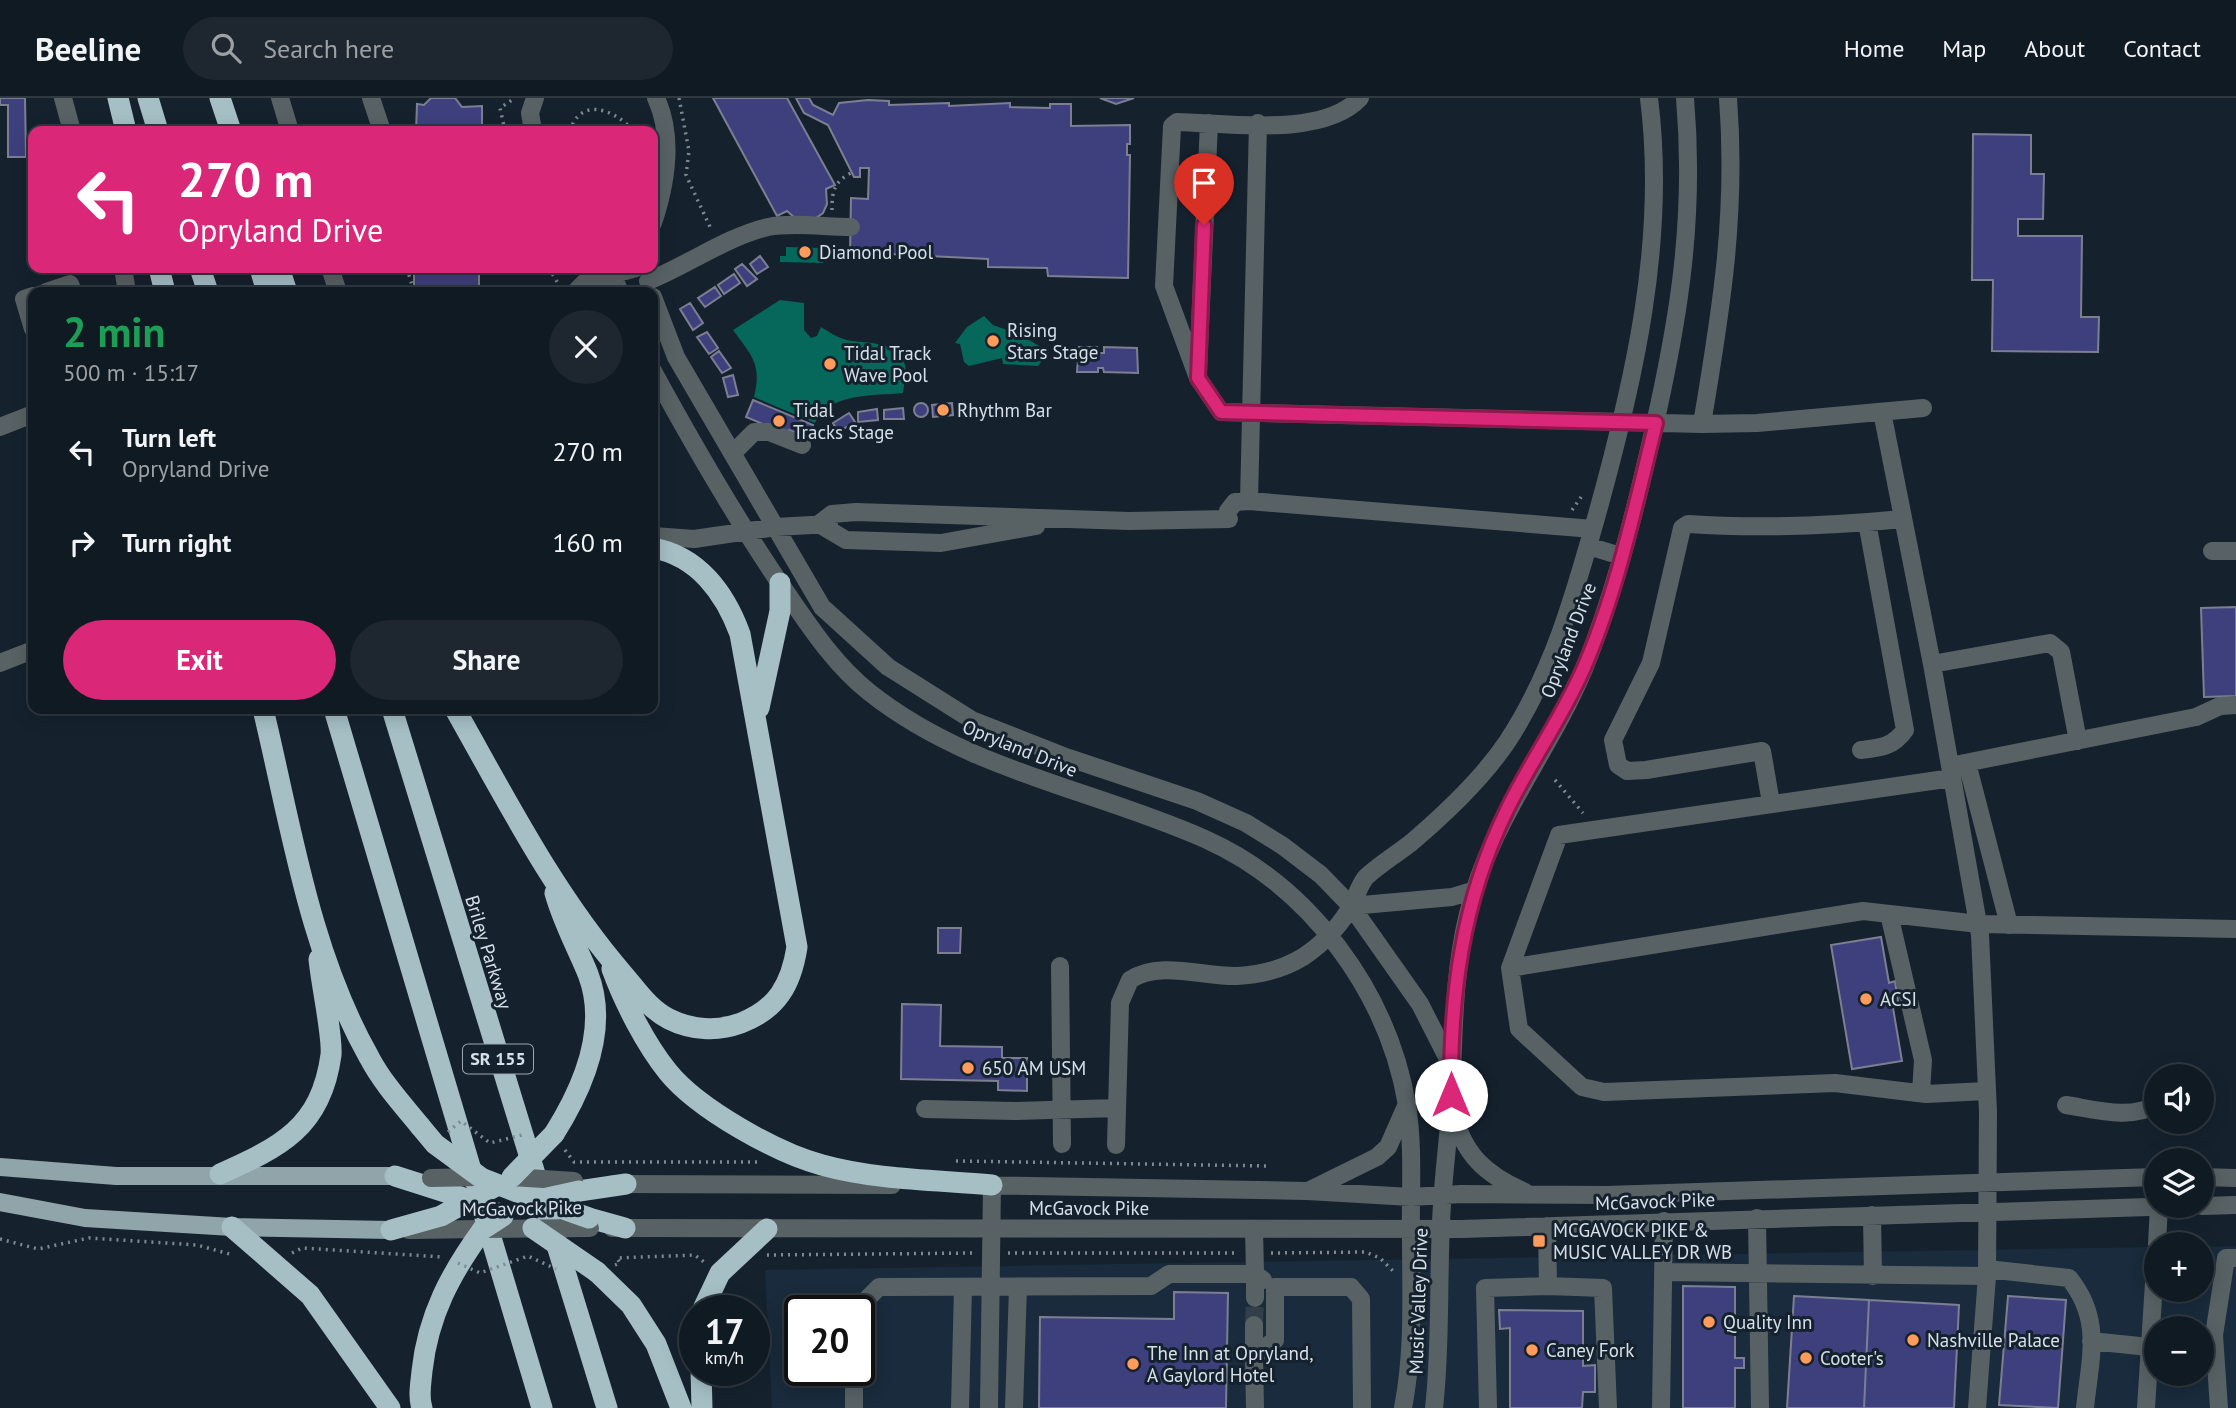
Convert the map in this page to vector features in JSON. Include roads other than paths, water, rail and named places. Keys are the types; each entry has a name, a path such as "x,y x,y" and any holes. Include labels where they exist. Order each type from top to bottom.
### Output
{"highway":[{"path":"118,98 125,126"},
{"path":"148,98 156,126"},
{"path":"212,98 220,126"},
{"path":"220,98 229,126"},
{"path":"458,714 552,882 608,957 647,1002 667,1018 690,1028 712,1029 737,1024 761,1014 783,994 793,969 797,947 740,634 730,606 714,584 673,551 658,549"},
{"path":"756,724 780,611 779,583"},
{"path":"264,714 316,929 347,1014 370,1059 435,1144 497,1180 589,1223 625,1228"},
{"name":"SR 155","path":"335,714 542,1408"},
{"name":"Briley Parkway","path":"394,714 607,1408"},
{"path":"391,1230 444,1223 497,1180 555,1142 585,1079 596,1013 589,976 564,923 552,882"},
{"path":"220,1174 275,1149 294,1136 321,1092 331,1054 316,929"},
{"path":"608,957 622,997 668,1073 716,1112 795,1157 823,1166 860,1173 992,1185"},
{"path":"395,1176 432,1183 533,1228 597,1272 631,1305 656,1344 681,1408"},
{"path":"422,1408 424,1352 439,1298 458,1264 484,1229 503,1216 577,1186 626,1184"},
{"path":"232,1227 310,1295 390,1408"},
{"path":"710,1295 720,1273 767,1229"},
{"path":"701,1386 702,1408"}],"main road":[{"path":"0,1167 116,1176 395,1176"},
{"path":"0,1202 85,1218 232,1227 391,1230"}],"street":[{"path":"62,98 70,126"},
{"path":"370,98 381,126"},
{"path":"656,98 663,113 667,158 663,193 658,208"},
{"path":"1360,98 1349,108 1328,117 1284,124 1177,122 1170,132 1164,286 1198,378 1221,412 1250,415 1702,424 1757,423 1923,408"},
{"name":"Opryland Drive","path":"1116,1145 1119,1014 1125,986 1142,974 1163,971 1236,976 1270,972 1293,962 1329,937 1351,906 1364,879 1451,807 1506,743 1550,663 1590,537 1622,422 1651,263 1655,151 1649,98"},
{"name":"Opryland Drive","path":"1442,1195 1451,1095 1453,997 1475,890 1507,810 1560,718 1583,670 1621,556 1656,423 1685,263 1689,172 1685,98"},
{"path":"1702,424 1728,259 1733,184 1728,98"},
{"path":"285,100 289,126"},
{"path":"532,103 533,126"},
{"path":"1198,378 1209,123"},
{"path":"1249,501 1258,123"},
{"path":"621,273 646,281 682,267 745,234 771,226 851,227"},
{"path":"580,287 604,273"},
{"path":"28,298 24,299 28,312"},
{"name":"Opryland Drive","path":"658,311 676,357 822,607 888,667 972,720 1066,757 1197,801 1246,823 1321,875 1351,906 1420,1004 1451,1064"},
{"name":"Opryland Drive","path":"658,380 746,532 779,583 820,642 868,692 919,725 976,756 1207,840 1277,885 1329,937 1357,972 1387,1032 1407,1104 1411,1197"},
{"path":"1882,412 1932,664 1956,769 1979,924 1986,1091 1987,1272 1977,1408"},
{"path":"0,427 28,416"},
{"path":"733,453 754,432 769,432 802,445"},
{"path":"658,536 694,539 776,527 1036,523 1229,515 1235,502 1249,501 1590,537 1621,556"},
{"path":"824,527 832,514 856,512 1036,523"},
{"path":"1771,803 1762,751 1646,770 1627,771 1618,765 1613,740 1651,663 1682,528 1688,524 1779,528 1903,519"},
{"path":"1861,750 1885,747 1897,741 1905,730 1867,522"},
{"path":"824,527 846,540 941,543 1036,523"},
{"path":"2212,551 2236,551"},
{"path":"1932,664 2050,643 2061,652 2078,741"},
{"path":"0,663 28,652"},
{"path":"1986,1091 1921,1093 1835,1083 1604,1092 1583,1087 1519,1030 1510,968 1559,835 1771,803 1956,769 2196,717 2220,706 2236,705"},
{"path":"1956,769 2009,925"},
{"path":"1351,906 1452,897 1475,890"},
{"path":"1510,968 1863,911 1979,924 2236,929"},
{"path":"1889,914 1923,1060 1921,1093"},
{"path":"1060,966 1062,1144"},
{"path":"1451,1095 1455,1121 1476,1162 1487,1173 1532,1195"},
{"path":"1307,1191 1377,1157 1388,1147 1407,1104"},
{"path":"2066,1105 2115,1112 2144,1109"},
{"path":"925,1109 1118,1108"},
{"name":"McGavock Pike","path":"626,1184 992,1185 1307,1191 1411,1197 1621,1195 2144,1177"},
{"path":"2214,1177 2236,1178"},
{"name":"McGavock Pike","path":"432,1183 497,1180 577,1186"},
{"path":"989,1408 992,1185"},
{"name":"Music Valley Drive","path":"1434,1408 1439,1359 1442,1195"},
{"name":"Music Valley Drive","path":"1403,1408 1410,1370 1413,1315 1411,1197"},
{"path":"2214,1206 2236,1205"},
{"name":"McGavock Pike","path":"625,1228 1410,1230 2144,1206"},
{"path":"1872,1214 1873,1276"},
{"path":"1757,1218 1760,1273 1760,1408"},
{"path":"1661,1408 1664,1221"},
{"name":"McGavock Pike","path":"444,1223 484,1229 589,1223"},
{"path":"1547,1226 1548,1286"},
{"path":"1254,1229 1255,1298"},
{"path":"2212,1316 2226,1258 2236,1258"},
{"path":"1663,1272 1873,1276 1987,1272 2069,1278 2089,1308 2091,1341 2085,1408"},
{"path":"871,1295 879,1287 1151,1286 1169,1274 1255,1274 1275,1287 1351,1287 1361,1299 1362,1408"},
{"path":"1488,1408 1485,1288 1548,1286 1603,1288 1608,1408"},
{"path":"960,1408 963,1287"},
{"path":"1014,1408 1018,1287"},
{"path":"1254,1356 1275,1340 1275,1287"},
{"path":"1254,1325 1255,1408"},
{"path":"2091,1341 2144,1341"},
{"path":"2214,1372 2220,1408"},
{"path":"854,1386 854,1408"},
{"path":"2146,1408 2148,1386"},
{"path":"961,1388 989,1389"}],"tunnel":[{"path":"1254,1325 1255,1298"}],"place":[{"name":"Diamond Pool","path":"805,252"},
{"name":"Rising Stars Stage","path":"993,341"},
{"name":"Tidal Track Wave Pool","path":"830,364"},
{"name":"Rhythm Bar","path":"943,410"},
{"name":"Tidal Tracks Stage","path":"779,421"},
{"name":"ACSI","path":"1866,999"},
{"name":"650 AM USM","path":"968,1068"},
{"name":"MCGAVOCK PIKE & MUSIC VALLEY DR WB","path":"1539,1241"},
{"name":"Quality Inn","path":"1709,1322"},
{"name":"Nashville Palace","path":"1913,1340"},
{"name":"Caney Fork","path":"1532,1350"},
{"name":"Cooter's","path":"1806,1358"},
{"name":"The Inn at Opryland, A Gaylord Hotel","path":"1133,1364"}]}
